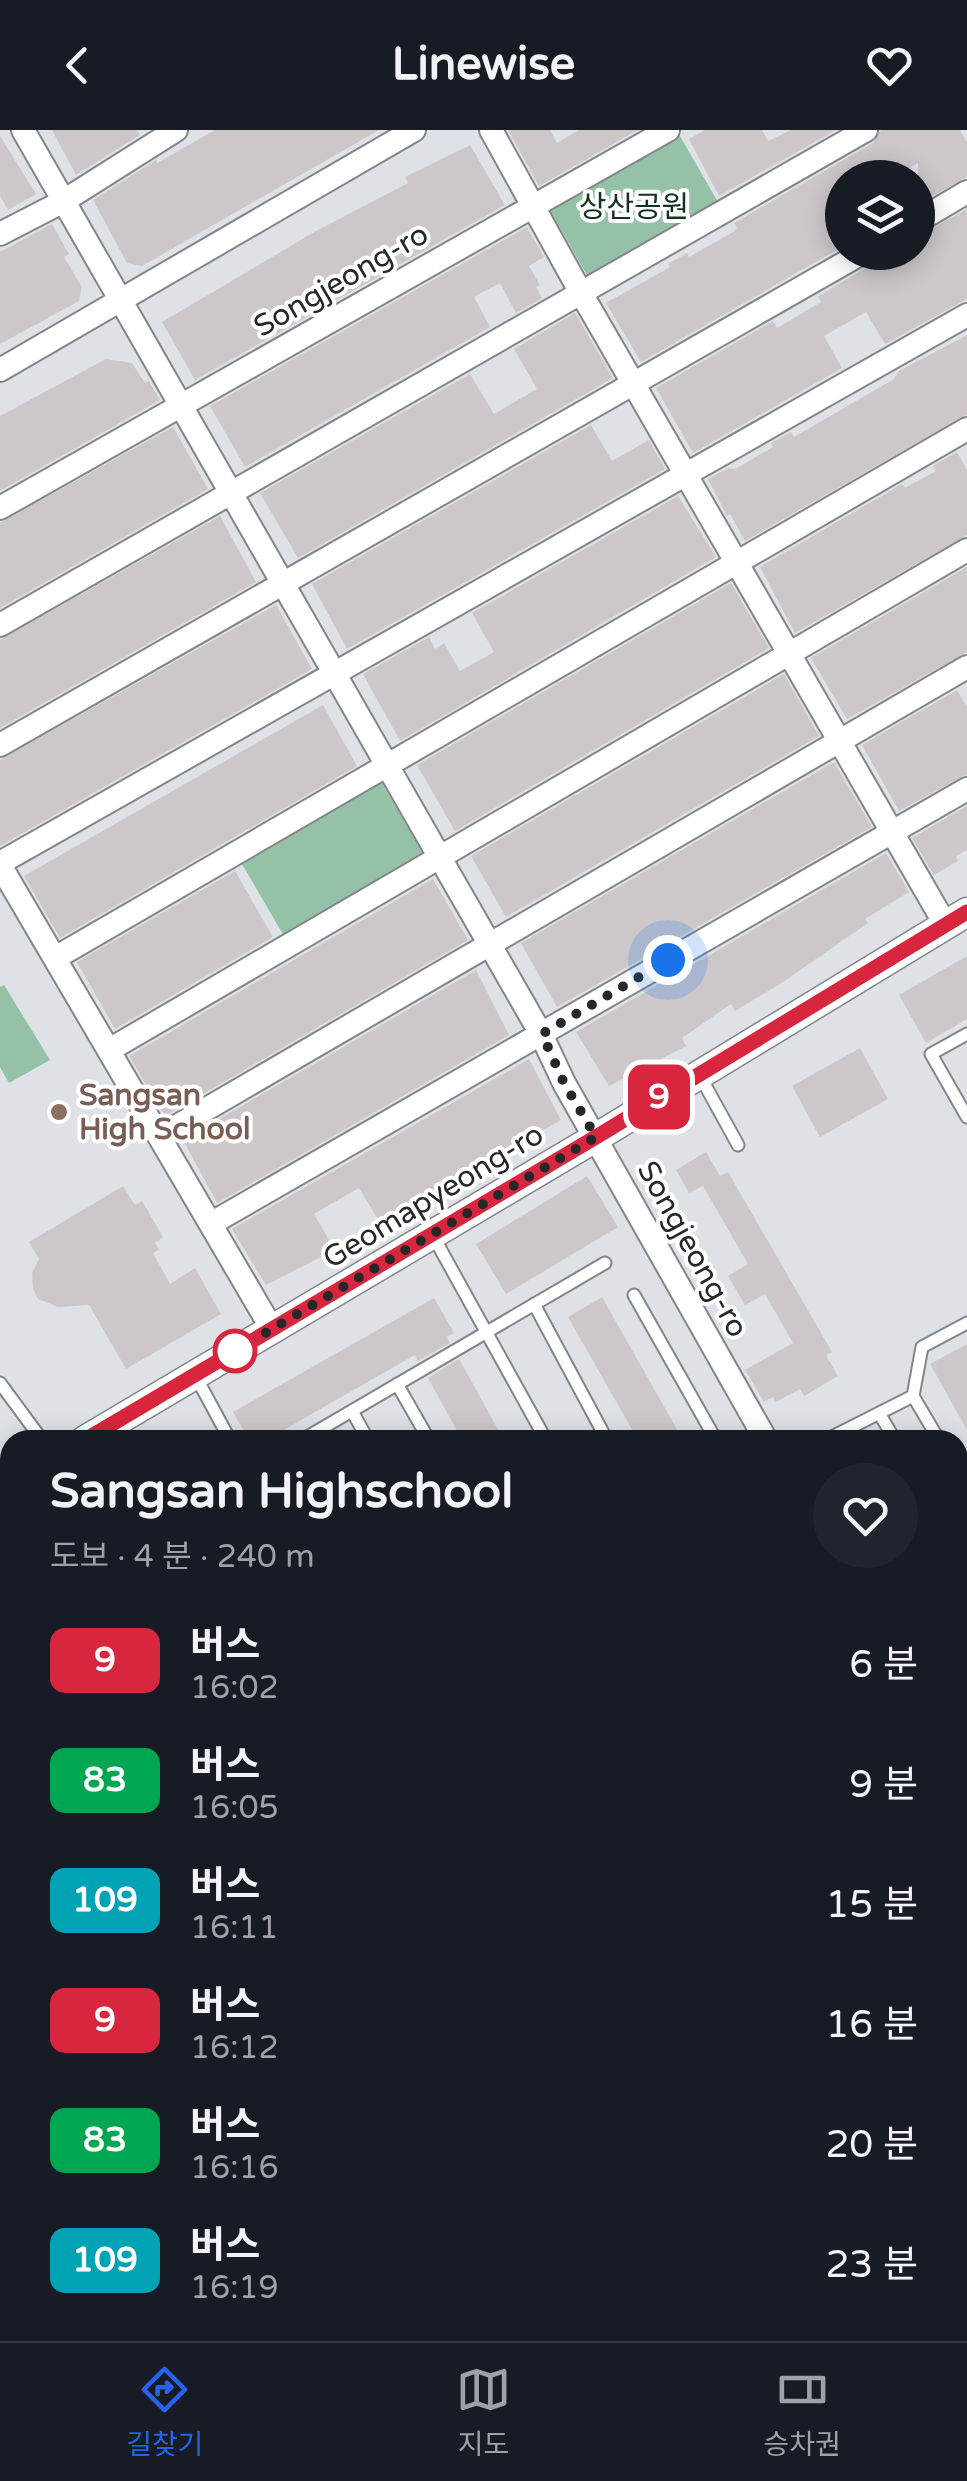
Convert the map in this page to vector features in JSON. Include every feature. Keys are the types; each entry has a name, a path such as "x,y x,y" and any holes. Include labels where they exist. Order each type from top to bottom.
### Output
{"street":[{"name":"Songjeong-ro","path":"23,130 542,1034 564,1083 760,1430"},
{"path":"0,234 62,202 176,130"},
{"path":"0,370 414,130"},
{"path":"491,130 890,833 956,918"},
{"name":"Songjeong-ro","path":"0,508 668,130"},
{"path":"0,625 866,130"},
{"path":"935,211 967,192"},
{"path":"0,745 833,270"},
{"path":"272,1330 0,864 967,314"},
{"path":"55,958 967,429"},
{"path":"109,1050 959,554"},
{"path":"160,1136 967,667"},
{"path":"212,1223 967,789"},
{"name":"Geomapyeong-ro","path":"102,1430 956,918"}],"lane":[{"path":"967,1034 931,1054 967,1116"},
{"path":"698,1073 738,1145"},
{"path":"432,1234 540,1430"},
{"path":"319,1430 605,1263"},
{"path":"634,1294 710,1430"},
{"path":"534,1304 602,1430"},
{"path":"932,1430 913,1396 922,1346 967,1323"},
{"path":"195,1375 225,1430"},
{"path":"0,1384 34,1430"},
{"path":"397,1384 423,1430"},
{"path":"846,1430 913,1396"},
{"path":"352,1411 362,1430"},
{"path":"880,1413 889,1430"}],"green space":[{"name":"상산공원","path":"677,131 722,209 592,284 547,205"},
{"path":"379,778 424,855 284,936 239,859"},
{"path":"4,985 50,1060 9,1083 0,1067 0,987"}],"building":[{"path":"52,130 137,130 140,135 76,175"},
{"path":"215,130 379,130 142,266 127,263 93,200 156,160 157,163"},
{"path":"508,130 550,130 557,143 579,130 638,130 539,186"},
{"path":"705,130 762,130 768,141 791,130 836,130 719,196 689,139"},
{"path":"881,130 960,130 967,142 967,177 935,195 935,160 843,160 873,143"},
{"path":"0,136 36,194 8,210 0,196"},
{"path":"470,145 505,205 195,380 162,322 316,231 408,183 405,177"},
{"path":"825,171 825,257 641,362 606,303 687,253 689,257 733,232 737,228 734,223"},
{"path":"967,209 967,299 885,344 866,312 824,336 842,368 693,453 656,388 773,321 777,328 821,302 818,296 862,270 935,270 935,227"},
{"path":"52,224 69,254 64,257 82,287 79,301 0,344 0,252"},
{"path":"527,227 544,257 529,266 540,285 536,287 542,298 516,313 500,283 474,297 490,327 245,467 210,406"},
{"path":"575,313 613,378 298,558 260,493 470,374 494,414 537,389 514,349"},
{"path":"967,335 967,414 745,541 708,479 728,468 735,469 791,432 794,437 894,379 899,371"},
{"path":"106,359 132,363 160,400 0,491 0,416"},
{"path":"591,425 612,461 649,440 665,469 347,649 312,584"},
{"path":"173,427 208,489 0,608 0,523"},
{"path":"957,452 967,470 967,535 795,633 760,567 902,484 905,488 936,471 933,466"},
{"path":"678,496 716,557 400,741 363,674 429,637 435,649 444,643 460,671 494,652 472,613"},
{"path":"220,516 256,582 0,728 0,640"},
{"path":"967,567 967,652 847,719 811,658"},
{"path":"731,583 769,648 455,831 417,765"},
{"path":"276,605 312,669 0,846 0,760"},
{"path":"784,674 819,736 506,917 471,856"},
{"path":"957,690 967,707 967,774 899,811 862,745"},
{"path":"323,705 357,766 60,938 24,876"},
{"path":"834,762 872,827 557,1007 521,943"},
{"path":"967,806 967,850 956,856 958,861 934,875 912,838"},
{"path":"886,853 909,892 865,919 868,923 783,982 735,1011 731,1004 682,1038 686,1046 609,1086 576,1032"},
{"path":"235,871 273,937 115,1029 77,962"},
{"path":"433,879 468,940 165,1116 129,1056"},
{"path":"967,956 967,1019 926,1043 899,995"},
{"path":"476,970 509,1035 217,1203 183,1140"},
{"path":"860,1048 888,1099 820,1137 792,1086"},
{"path":"529,1059 561,1120 379,1221 359,1188 314,1214 335,1250 266,1285 232,1229"},
{"path":"706,1152 720,1176 728,1172 832,1352 826,1355 838,1376 804,1396 800,1389 776,1402 773,1397 764,1402 745,1370 793,1343 765,1294 745,1305 728,1276 748,1264 703,1186 689,1193 676,1170"},
{"path":"587,1176 618,1227 506,1294 476,1244"},
{"path":"123,1186 135,1205 142,1201 163,1237 155,1243 159,1250 153,1253 170,1284 195,1268 221,1314 126,1369 89,1305 58,1307 38,1299 32,1273 39,1259 29,1242"},
{"path":"602,1297 677,1430 632,1430 568,1317"},
{"path":"434,1298 454,1333 447,1337 450,1343 418,1361 415,1355 284,1430 243,1430 233,1412"},
{"path":"967,1344 967,1430 930,1364"},
{"path":"459,1359 498,1430 457,1430 428,1378"}],"bus line":[{"name":"9","path":"102,1430 967,912"}],"place":[{"name":"Sangsan High School","path":"59,1112"}],"route":[{"path":"235,1351 596,1137 564,1083 542,1034 668,960"}]}
